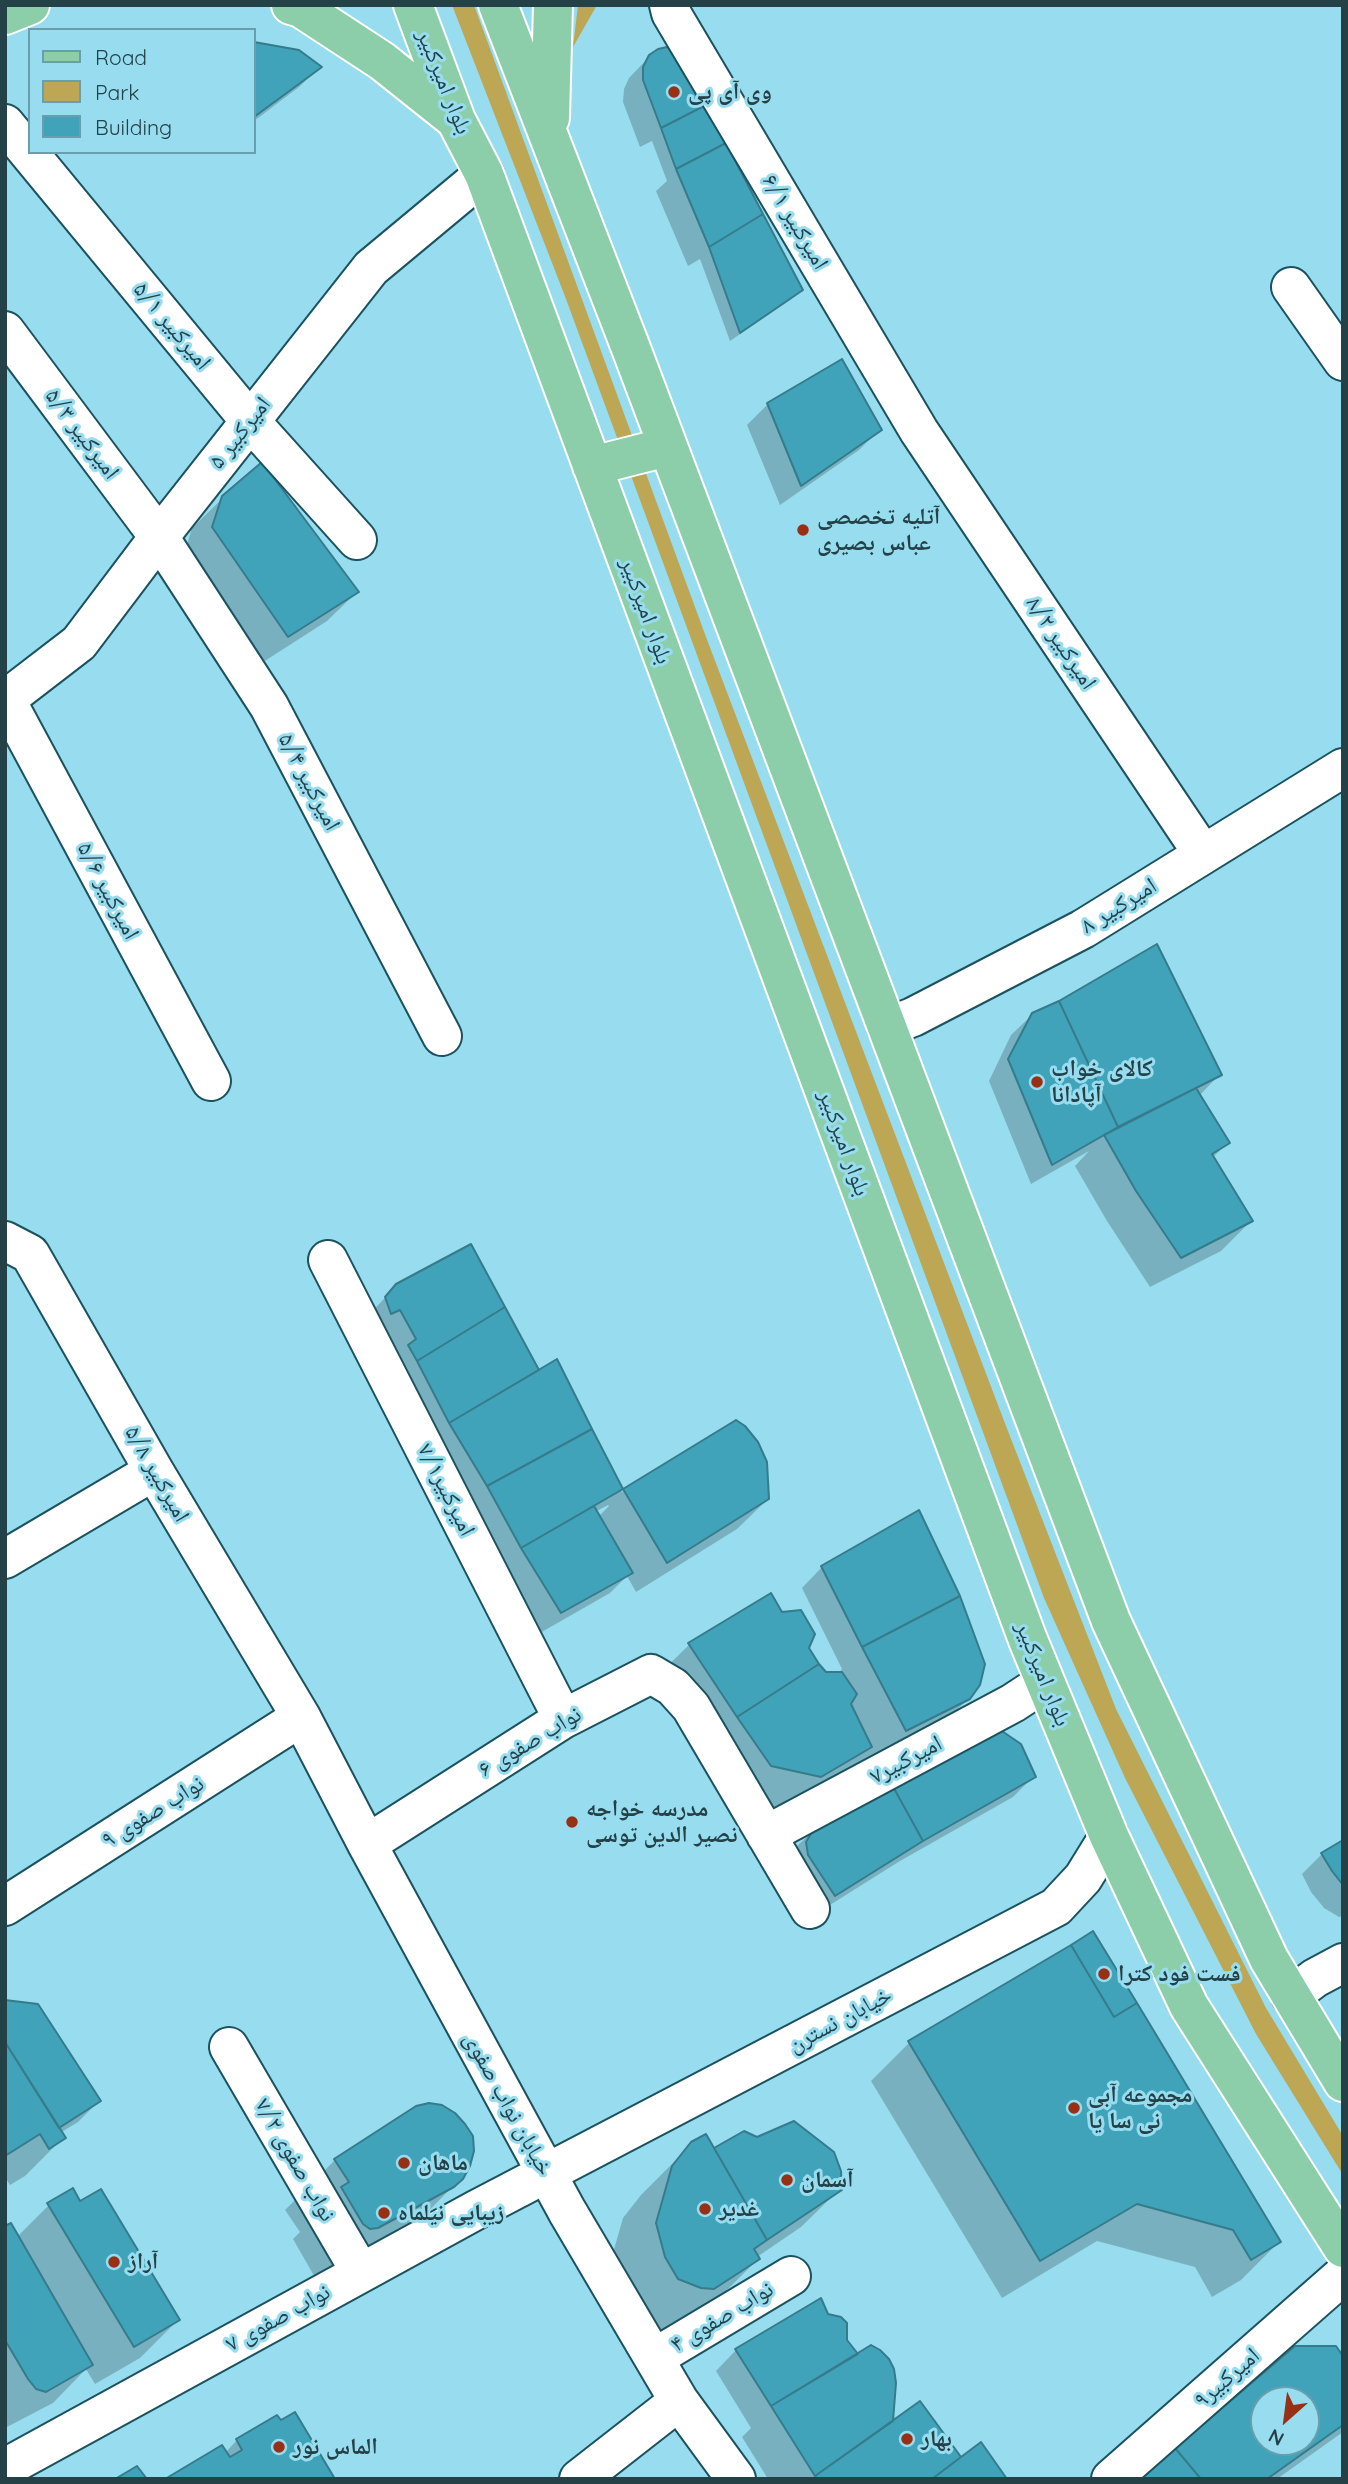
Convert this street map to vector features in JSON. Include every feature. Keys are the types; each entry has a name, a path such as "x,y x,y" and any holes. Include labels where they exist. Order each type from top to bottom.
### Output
{"main road":[{"path":"5,15 30,5"},
{"path":"292,5 301,8 382,61 456,120"},
{"name":"بلوار امیرکبیر","path":"413,5 456,120 484,174 1045,1682 1108,1836 1189,2006 1343,2248"},
{"path":"498,5 1111,1621 1269,1959 1343,2082"},
{"path":"550,138 553,5"},
{"path":"592,466 667,447"}],"street":[{"name":"امیرکبیر ۶/۱","path":"670,9 919,432"},
{"name":"امیرکبیر ۵/۱","path":"5,124 28,152"},
{"name":"امیرکبیر ۵/۱","path":"30,154 250,421 357,540"},
{"name":"امیرکبیر ۵","path":"6,700 79,643 370,268 484,174"},
{"path":"1291,287 1343,361"},
{"name":"امیرکبیر ۵/۳","path":"5,331 159,537"},
{"name":"امیرکبیر ۸/۲","path":"919,432 1203,854"},
{"name":"امیرکبیر ۵/۴","path":"159,537 269,706 442,1036"},
{"name":"امیرکبیر ۵/۶","path":"6,700 211,1081"},
{"name":"امیرکبیر ۸","path":"887,1027 913,1017 1083,929 1343,768"},
{"name":"امیرکبیر ۵/۸","path":"5,1241 30,1254 154,1471 301,1717"},
{"name":"امیرکبیر۷/۱","path":"328,1260 563,1719"},
{"path":"5,1559 154,1471"},
{"name":"نواب صفوی ۶","path":"367,1844 563,1719 651,1674 673,1687 691,1707 766,1835"},
{"name":"امیرکبیر۷","path":"766,1835 1013,1703 1045,1682"},
{"name":"خیابان نواب صفوی","path":"301,1717 546,2174 679,2401 736,2479"},
{"name":"نواب صفوی ۹","path":"5,1906 301,1717"},
{"path":"766,1835 810,1909"},
{"name":"خیابان نسترن","path":"546,2174 1056,1907 1083,1878 1108,1836"},
{"path":"1291,1996 1343,1963"},
{"name":"نواب صفوی ۷/۲","path":"229,2047 361,2273"},
{"name":"نواب صفوی ۷","path":"7,2461 546,2174"},
{"name":"امیرکبیر۹","path":"1111,2479 1343,2275"},
{"name":"نواب صفوی ۴","path":"654,2358 791,2276"},
{"path":"579,2479 679,2401"}],"green space":[{"path":"452,5 474,5 706,637 1116,1709 1266,2008 1343,2136 1343,2175 1256,2034 1125,1778 1044,1598 566,299"},
{"path":"578,5 597,5 573,47"}],"building":[{"path":"256,42 299,50 322,67 256,116"},
{"name":"وی آی پی","path":"667,47 676,52 708,104 661,128 643,80 643,67 649,55"},
{"path":"708,104 726,143 676,169 661,128"},
{"path":"726,143 763,214 709,247 676,169"},
{"path":"763,214 803,290 740,333 709,247"},
{"path":"842,359 882,430 801,486 767,403"},
{"path":"262,462 359,592 288,637 212,527 222,496"},
{"path":"1157,944 1222,1075 1118,1127 1059,1001"},
{"path":"1059,1001 1118,1127 1052,1165 1008,1059 1032,1013"},
{"path":"1196,1088 1230,1143 1212,1154 1253,1221 1181,1258 1136,1191 1104,1135"},
{"path":"471,1244 505,1307 417,1361 408,1345 416,1339 400,1310 391,1314 385,1297 396,1284"},
{"path":"505,1307 539,1370 449,1423 417,1361"},
{"path":"557,1359 592,1429 487,1486 449,1423"},
{"path":"736,1420 745,1426 758,1442 767,1462 769,1499 667,1563 623,1489"},
{"path":"592,1429 623,1489 521,1548 487,1486"},
{"path":"594,1506 633,1573 561,1613 521,1548"},
{"path":"919,1510 960,1596 862,1647 821,1566"},
{"path":"771,1593 782,1612 801,1610 815,1634 809,1648 819,1664 737,1717 688,1643"},
{"path":"960,1596 985,1664 980,1685 970,1699 906,1731 862,1647"},
{"path":"819,1664 826,1672 842,1672 857,1694 851,1704 872,1747 821,1777 771,1766 737,1717"},
{"path":"996,1727 1021,1744 1036,1777 923,1841 891,1783"},
{"path":"891,1783 923,1841 835,1896 808,1855 806,1842 816,1825"},
{"path":"1343,1840 1343,1885 1321,1853"},
{"name":"فست فود کترا","path":"1093,1931 1137,2003 1114,2017 1071,1945"},
{"name":"مجموعه آبی نی سا یا","path":"1071,1945 1114,2017 1137,2003 1281,2242 1251,2260 1233,2230 1137,2204 1040,2261 908,2041"},
{"path":"5,2000 38,2004 101,2101 59,2128 5,2042"},
{"path":"5,2042 66,2138 49,2149 40,2134 5,2156"},
{"name":"ماهان","path":"429,2103 442,2105 455,2113 473,2136 474,2151 470,2166 463,2179 454,2187 378,2228 370,2229 363,2224 341,2187 349,2182 334,2159 416,2106"},
{"name":"آسمان","path":"794,2121 834,2152 841,2171 842,2190 767,2240 714,2148 744,2131 757,2137"},
{"name":"غدیر","path":"706,2134 767,2240 754,2249 760,2259 714,2289 701,2288 678,2279 665,2257 656,2223 672,2166 691,2142"},
{"name":"آراز","path":"73,2188 80,2201 101,2189 180,2320 134,2347 47,2203"},
{"path":"11,2223 93,2365 46,2392 36,2389 28,2379 5,2340 5,2226"},
{"path":"821,2298 828,2314 841,2317 847,2323 847,2340 858,2354 771,2406 735,2349"},
{"path":"871,2345 889,2359 894,2369 896,2383 893,2421 815,2476 771,2406"},
{"path":"1295,2346 1336,2346 1343,2356 1343,2425 1320,2441 1320,2386 1250,2386 1250,2456 1299,2456 1267,2479 1201,2479 1175,2448"},
{"name":"بهار","path":"920,2401 961,2457 932,2479 817,2479 815,2476"},
{"name":"الماس نور","path":"295,2412 335,2479 165,2479 222,2445 230,2457 242,2450 236,2439 277,2415 281,2420"},
{"path":"981,2442 1007,2479 932,2479 961,2457"},
{"path":"1175,2448 1201,2479 1141,2479"},
{"path":"137,2466 147,2479 115,2479"}],"place":[{"name":"وی آی پی","path":"674,92"},
{"name":"آتلیه تخصصی عباس بصیری","path":"803,530"},
{"name":"کالای خواب آپادانا","path":"1037,1082"},
{"name":"مدرسه خواجه نصیر الدین توسی","path":"572,1822"},
{"name":"فست فود کترا","path":"1104,1974"},
{"name":"مجموعه آبی نی سا یا","path":"1074,2108"},
{"name":"ماهان","path":"404,2163"},
{"name":"آسمان","path":"787,2180"},
{"name":"غدیر","path":"705,2209"},
{"name":"زیبایی نیلماه","path":"384,2213"},
{"name":"آراز","path":"114,2262"},
{"name":"بهار","path":"907,2439"},
{"name":"الماس نور","path":"279,2447"}]}
